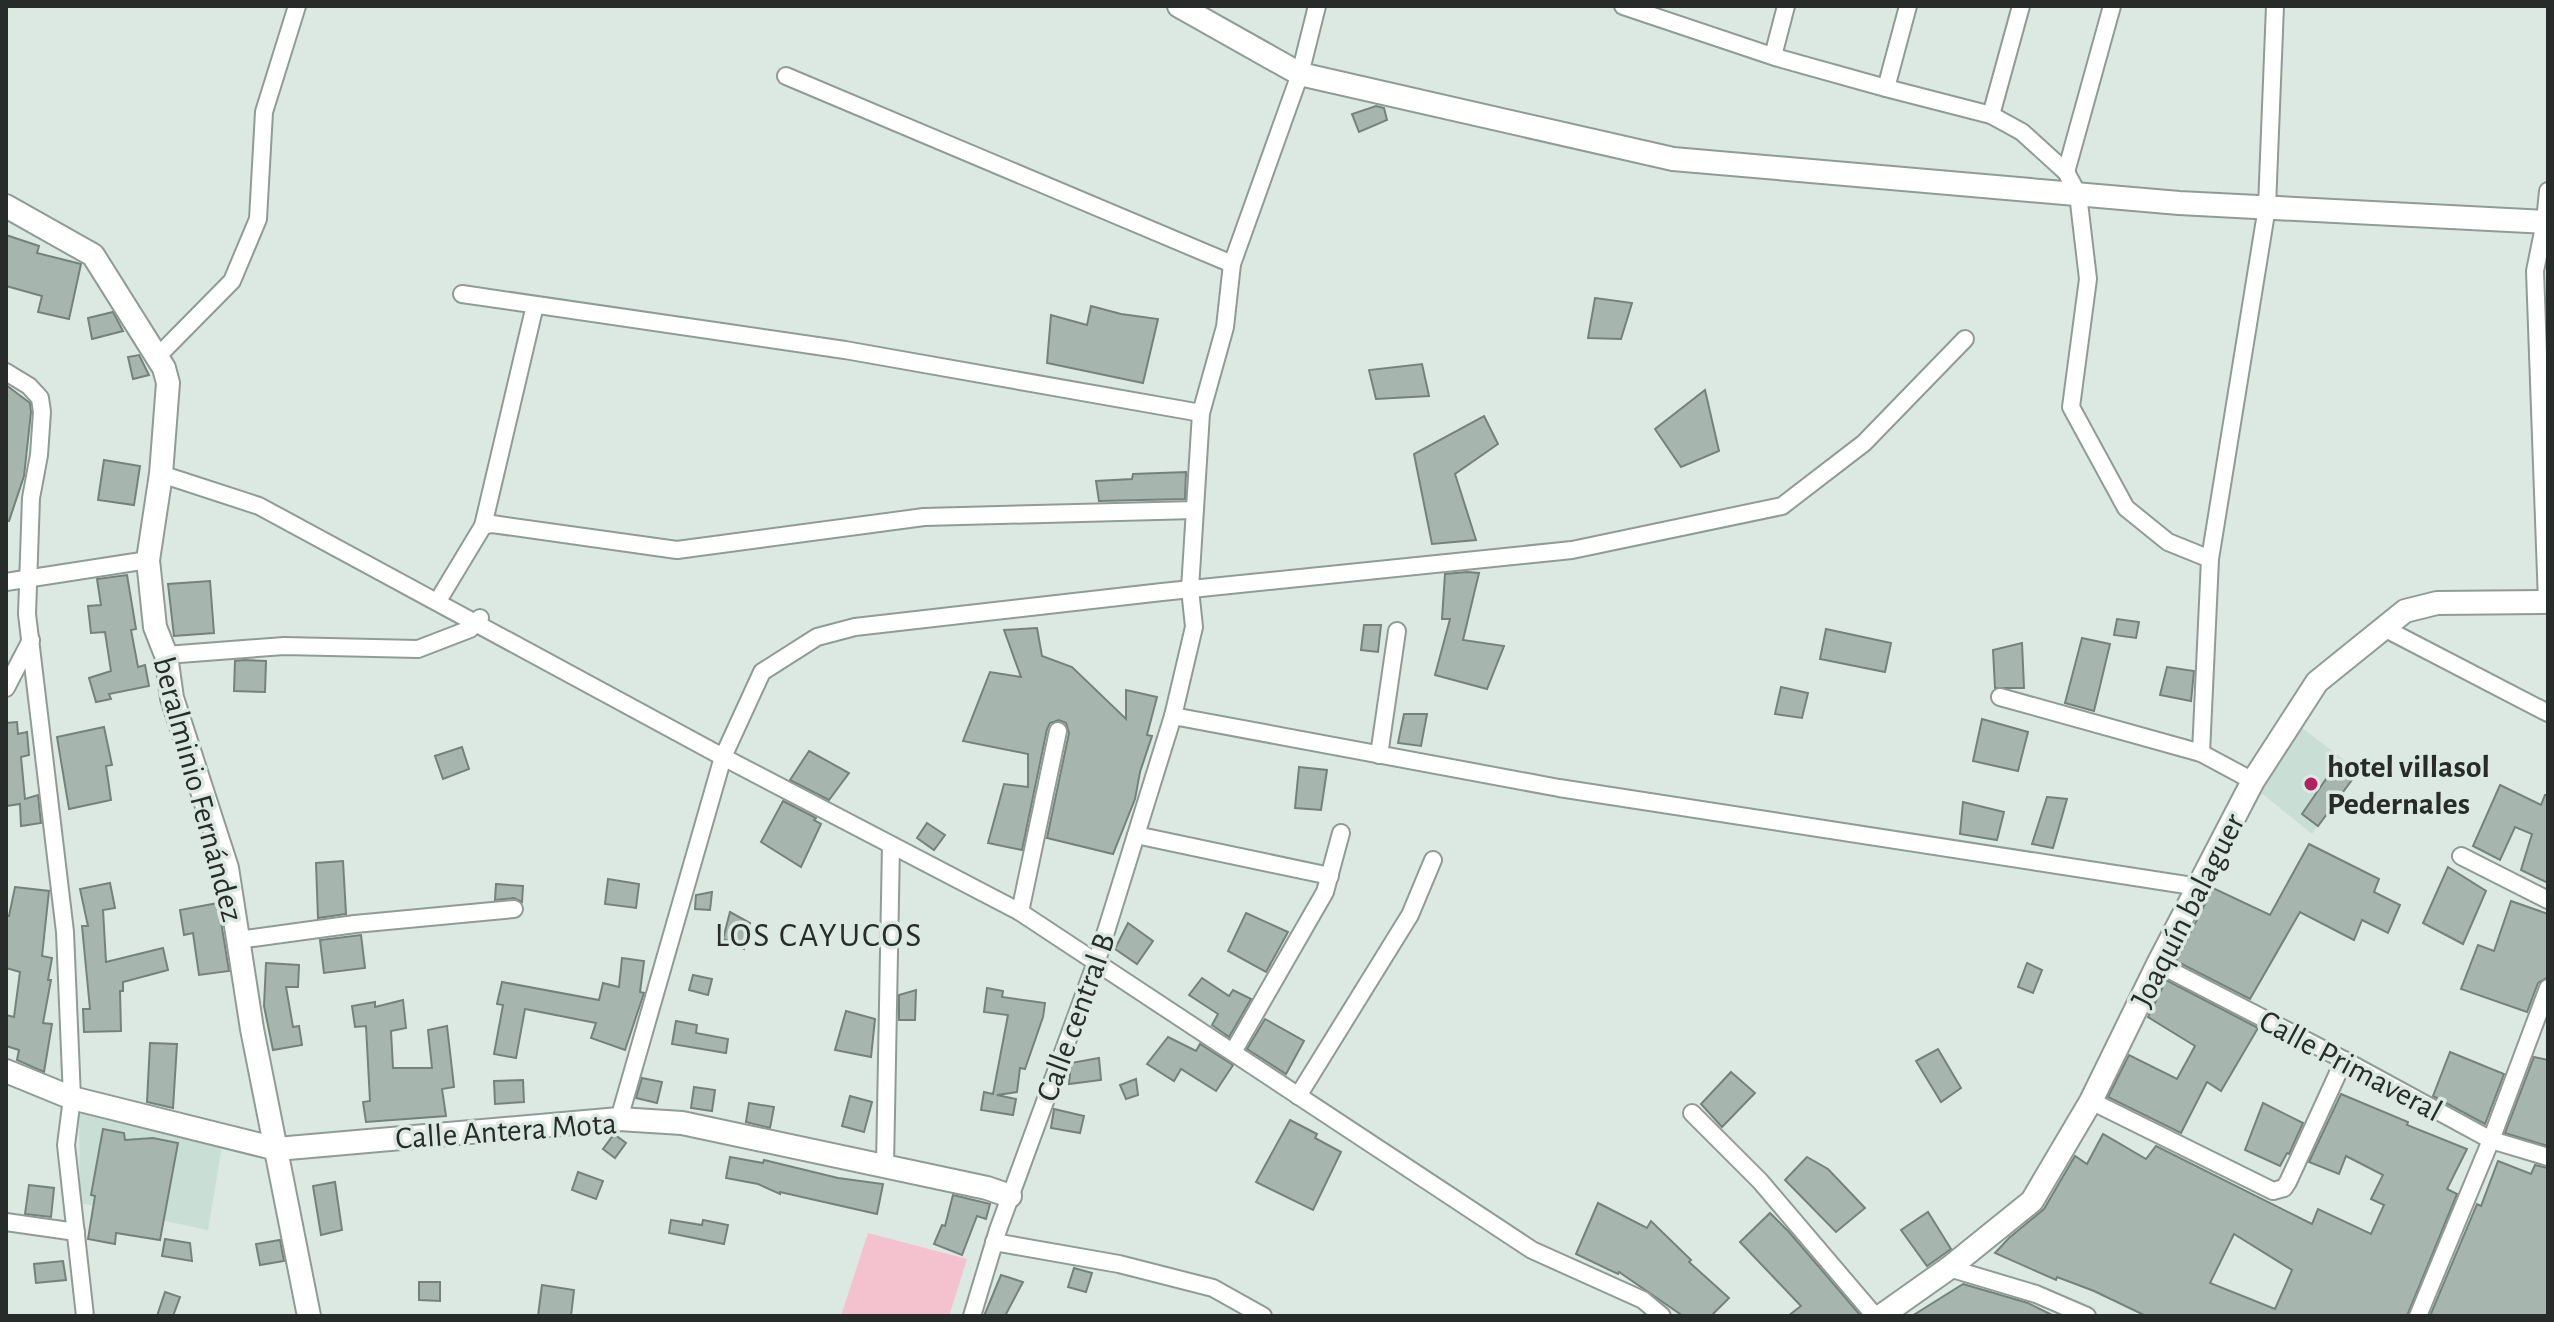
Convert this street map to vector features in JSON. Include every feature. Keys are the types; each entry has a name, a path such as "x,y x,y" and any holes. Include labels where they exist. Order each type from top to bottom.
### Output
{"main road":[{"path":"1179,6 1300,74 1673,159 2078,194 2546,222"},
{"name":"beralminio Fernández","path":"6,206 93,255 164,368 168,383 161,474 148,560 155,627 166,655 172,698 227,868 252,1029 309,1316"},
{"name":"Joaquín balaguer","path":"1881,1316 1949,1268 2032,1201 2091,1101 2253,781 2317,682 2405,611 2437,603 2548,602"},
{"name":"Calle Antera Mota","path":"6,1071 72,1098 277,1149 619,1119 682,1123 987,1188 1010,1196"}],"street":[{"path":"157,357 232,281 258,219 264,112 297,6"},
{"name":"Calle central B","path":"972,1316 1010,1196 1099,954 1173,716 1194,627 1190,589 1201,413 1225,327 1232,264 1300,74 1317,6"},
{"path":"1623,6 1773,56 1991,115 2022,132 2066,172 2078,194 2088,279 2071,407 2126,508 2168,542 2210,559"},
{"path":"1773,56 1786,6"},
{"path":"1886,88 1908,6"},
{"path":"1991,115 2021,6"},
{"path":"2066,172 2112,6"},
{"path":"2201,753 2210,559 2267,207 2275,6"},
{"path":"786,76 1232,264"},
{"path":"2548,191 2546,222 2535,271 2548,602"},
{"path":"462,294 845,350 1201,413"},
{"path":"442,594 483,526 535,305"},
{"path":"619,1119 723,757 762,672 817,637 855,627 1572,550 1782,506 1864,443 1965,339"},
{"path":"6,372 29,386 40,398 42,412 39,455 31,498 27,577 31,640 65,932 72,1098 66,1145 85,1316"},
{"path":"161,474 259,506 723,757 1020,912 1532,1250 1643,1300 1662,1316"},
{"path":"483,526 507,525 677,550 924,517 1195,510"},
{"path":"6,582 148,560"},
{"path":"166,655 284,646 418,649 470,629 481,617"},
{"path":"2382,627 2548,713"},
{"path":"1379,755 1397,631"},
{"path":"6,688 31,640"},
{"path":"2000,697 2201,753 2253,781"},
{"path":"1173,716 1559,788 2199,887"},
{"path":"1020,912 1058,731"},
{"path":"1233,1052 1325,892 1341,833"},
{"path":"1136,835 1330,876"},
{"path":"885,1166 891,845"},
{"path":"2461,856 2548,900"},
{"path":"1298,1096 1410,915 1433,860"},
{"path":"238,940 355,924 514,909"},
{"name":"Calle Primaveral","path":"2158,964 2491,1140 2548,1157"},
{"path":"2418,1316 2491,1140 2548,988"},
{"path":"2091,1101 2278,1191 2288,1182 2344,1060"},
{"path":"1692,1113 1760,1181 1875,1316"},
{"path":"6,1222 76,1232"},
{"path":"994,1242 1119,1264 1213,1288 1263,1316"},
{"path":"1949,1268 2036,1294 2087,1316"}],"shaded area":[{"path":"2302,728 2359,771 2312,834 2260,792"},
{"path":"79,1108 222,1146 208,1230 80,1203"},
{"path":"868,1233 967,1259 949,1316 841,1316"}],"building":[{"path":"1376,106 1384,108 1387,120 1359,132 1352,114"},
{"path":"6,235 39,246 37,253 81,264 69,319 38,312 42,296 6,286"},
{"path":"1595,298 1632,303 1621,339 1588,338"},
{"path":"1091,306 1158,319 1143,383 1047,363 1051,315 1087,325"},
{"path":"113,312 123,331 92,339 88,318"},
{"path":"139,355 149,375 133,379 128,357"},
{"path":"1422,364 1429,396 1376,399 1369,370"},
{"path":"6,385 30,403 31,412 24,476 9,521 6,521"},
{"path":"1705,390 1719,451 1681,467 1655,429"},
{"path":"1484,416 1498,444 1455,474 1476,540 1432,544 1414,454"},
{"path":"104,460 140,466 134,505 98,500"},
{"path":"1186,472 1185,499 1099,501 1096,481 1132,479 1133,474"},
{"path":"1479,573 1463,640 1504,646 1487,689 1435,675 1450,619 1442,619 1445,574"},
{"path":"127,575 136,629 131,630 138,667 145,665 149,686 109,694 111,699 96,702 89,678 111,671 105,632 91,633 88,606 101,605 97,579"},
{"path":"210,581 214,633 174,636 168,584"},
{"path":"2117,619 2139,622 2136,638 2114,635"},
{"path":"1364,625 1381,625 1378,652 1361,650"},
{"path":"1037,628 1042,656 1072,667 1126,719 1126,690 1157,697 1147,735 1152,736 1135,799 1113,854 1047,838 1069,733 1066,723 1059,720 1050,723 1047,729 1022,850 988,843 1004,784 1028,787 1028,754 963,741 990,672 1021,677 1004,630"},
{"path":"1826,629 1891,643 1885,672 1820,659"},
{"path":"2082,638 2110,644 2094,711 2065,703"},
{"path":"2022,643 2024,688 1995,688 1993,650"},
{"path":"235,661 266,661 265,692 234,691"},
{"path":"2167,667 2194,671 2191,701 2160,695"},
{"path":"1781,687 1808,693 1802,718 1775,714"},
{"path":"1404,714 1427,714 1421,746 1398,743"},
{"path":"1982,719 2028,732 2018,771 1973,761"},
{"path":"17,722 18,734 27,732 29,755 21,757 25,799 38,795 41,823 21,826 20,804 6,806 6,723"},
{"path":"104,727 112,765 106,766 111,800 69,809 57,737"},
{"path":"462,747 469,769 443,779 435,756"},
{"path":"809,751 849,773 829,800 790,780"},
{"path":"2339,760 2357,773 2318,826 2302,814"},
{"path":"1299,767 1327,770 1321,810 1295,808"},
{"path":"2500,785 2541,805 2545,795 2548,795 2548,883 2521,870 2532,834 2515,827 2500,860 2473,846"},
{"path":"2047,797 2067,799 2053,848 2032,844"},
{"path":"783,801 816,818 814,820 821,824 801,867 761,842"},
{"path":"1963,802 2004,812 1997,840 1960,834"},
{"path":"927,823 945,835 934,850 917,838"},
{"path":"2309,844 2379,879 2374,892 2400,905 2388,933 2362,920 2354,940 2300,912 2250,999 2176,961 2213,888 2270,915"},
{"path":"343,861 346,914 318,918 316,863"},
{"path":"2448,867 2486,891 2463,944 2423,923"},
{"path":"608,879 639,884 636,908 605,904"},
{"path":"110,883 115,908 103,910 106,962 163,948 168,970 123,982 123,991 120,991 121,1031 84,1032 83,1009 90,1009 82,926 88,926 80,889"},
{"path":"496,884 523,886 522,902 514,898 495,900"},
{"path":"15,887 49,891 42,956 52,958 48,980 51,980 43,1023 52,1024 44,1072 17,1060 19,1050 6,1046 6,1015 14,1017 20,972 6,968 6,916 9,916"},
{"path":"712,892 710,910 695,909 696,895"},
{"path":"2511,901 2548,914 2548,977 2538,983 2527,1012 2461,989 2478,945 2494,951"},
{"path":"218,903 229,971 199,975 193,933 184,935 180,910"},
{"path":"730,912 750,923 744,949 723,939"},
{"path":"1246,913 1288,932 1266,972 1228,951"},
{"path":"1128,923 1153,941 1137,964 1115,949"},
{"path":"361,935 365,968 324,973 320,940"},
{"path":"622,958 644,961 640,992 644,993 625,1050 591,1038 596,1023 525,1009 516,1058 494,1054 503,1005 497,1004 502,982 599,1000 603,983 619,987"},
{"path":"266,963 299,965 298,987 286,987 293,1027 299,1026 302,1045 273,1050 264,1006"},
{"path":"2027,963 2042,970 2033,993 2018,987"},
{"path":"693,975 712,979 708,995 689,990"},
{"path":"1202,978 1229,996 1233,990 1251,999 1229,1037 1212,1025 1218,1014 1189,995"},
{"path":"2166,980 2258,1028 2221,1091 2207,1082 2181,1133 2108,1097 2129,1055 2177,1079 2195,1046 2148,1017"},
{"path":"987,988 1003,991 1002,997 1045,1003 1025,1069 1020,1068 1017,1092 997,1095 1016,1099 1013,1115 981,1110 984,1092 993,1094 1008,1015 984,1012"},
{"path":"916,990 915,1020 899,1020 899,995"},
{"path":"403,1000 406,1028 391,1031 393,1068 432,1068 428,1030 447,1026 454,1087 442,1089 446,1116 366,1122 363,1102 370,1101 366,1026 355,1027 352,1006 375,1002 375,1007"},
{"path":"846,1011 875,1019 871,1057 835,1050"},
{"path":"1265,1019 1304,1041 1286,1074 1247,1049"},
{"path":"676,1021 697,1025 696,1033 728,1039 726,1053 672,1044"},
{"path":"1168,1037 1196,1051 1200,1044 1233,1065 1216,1091 1181,1069 1174,1081 1147,1064"},
{"path":"150,1043 177,1044 173,1108 147,1102"},
{"path":"1938,1049 1961,1088 1941,1102 1916,1061"},
{"path":"2450,1052 2504,1074 2485,1124 2433,1096"},
{"path":"2534,1057 2548,1060 2548,1146 2505,1133"},
{"path":"1099,1058 1101,1080 1069,1084 1071,1063"},
{"path":"1731,1072 1755,1093 1722,1127 1701,1104"},
{"path":"642,1078 662,1082 657,1103 636,1098"},
{"path":"1136,1079 1138,1095 1126,1099 1120,1085"},
{"path":"523,1080 524,1102 495,1104 494,1081"},
{"path":"694,1087 715,1090 712,1111 691,1108"},
{"path":"2341,1094 2467,1149 2447,1189 2457,1194 2407,1316 2146,1316 2094,1291 2057,1277 2056,1280 1995,1253 2044,1209 2075,1156 2087,1164 2103,1134 2146,1159 2156,1146 2312,1224 2318,1209 2371,1234 2384,1205 2371,1199 2383,1175 2346,1156 2339,1174 2309,1162","holes":["2234,1234 2292,1270 2275,1309 2210,1283"]},
{"path":"850,1096 872,1102 864,1132 842,1126"},
{"path":"749,1103 774,1107 770,1128 746,1122"},
{"path":"2263,1103 2303,1123 2280,1166 2245,1150"},
{"path":"1054,1109 1084,1116 1080,1133 1051,1128"},
{"path":"1290,1120 1317,1134 1315,1138 1341,1152 1313,1210 1256,1182"},
{"path":"103,1129 124,1133 125,1140 153,1138 178,1143 160,1240 116,1233 115,1244 88,1239 95,1196 91,1195"},
{"path":"614,1134 626,1143 615,1158 603,1149"},
{"path":"730,1157 763,1163 764,1160 838,1178 883,1184 877,1214 780,1194 758,1184 726,1178"},
{"path":"1807,1157 1828,1169 1865,1208 1836,1232 1785,1180"},
{"path":"2498,1161 2531,1174 2535,1165 2548,1168 2548,1316 2430,1316 2477,1204 2481,1206"},
{"path":"578,1172 603,1181 596,1199 572,1190"},
{"path":"335,1182 342,1230 321,1235 313,1186"},
{"path":"29,1185 54,1188 51,1217 25,1214"},
{"path":"953,1195 990,1204 986,1219 977,1216 962,1255 934,1244 942,1225 945,1226"},
{"path":"1598,1203 1647,1228 1651,1221 1691,1260 1689,1262 1729,1298 1711,1316 1683,1316 1619,1272 1576,1254"},
{"path":"1928,1212 1951,1249 1927,1266 1901,1230"},
{"path":"1770,1213 1861,1316 1788,1316 1801,1306 1740,1242"},
{"path":"671,1220 702,1225 703,1220 728,1225 724,1244 669,1233"},
{"path":"165,1239 190,1243 192,1261 162,1256"},
{"path":"280,1240 284,1261 260,1265 256,1244"},
{"path":"63,1261 66,1280 36,1283 34,1264"},
{"path":"1074,1268 1092,1273 1086,1292 1068,1287"},
{"path":"1001,1275 1023,1282 1005,1316 984,1316"},
{"path":"419,1282 440,1282 440,1301 419,1300"},
{"path":"1963,1284 2028,1303 2054,1316 1912,1316"},
{"path":"542,1285 574,1290 571,1316 538,1316"},
{"path":"165,1292 180,1297 173,1316 157,1316"}],"place":[{"name":"hotel villasol Pedernales","path":"2311,784"}],"district":[{"name":"LOS CAYUCOS","path":"819,934"}]}
